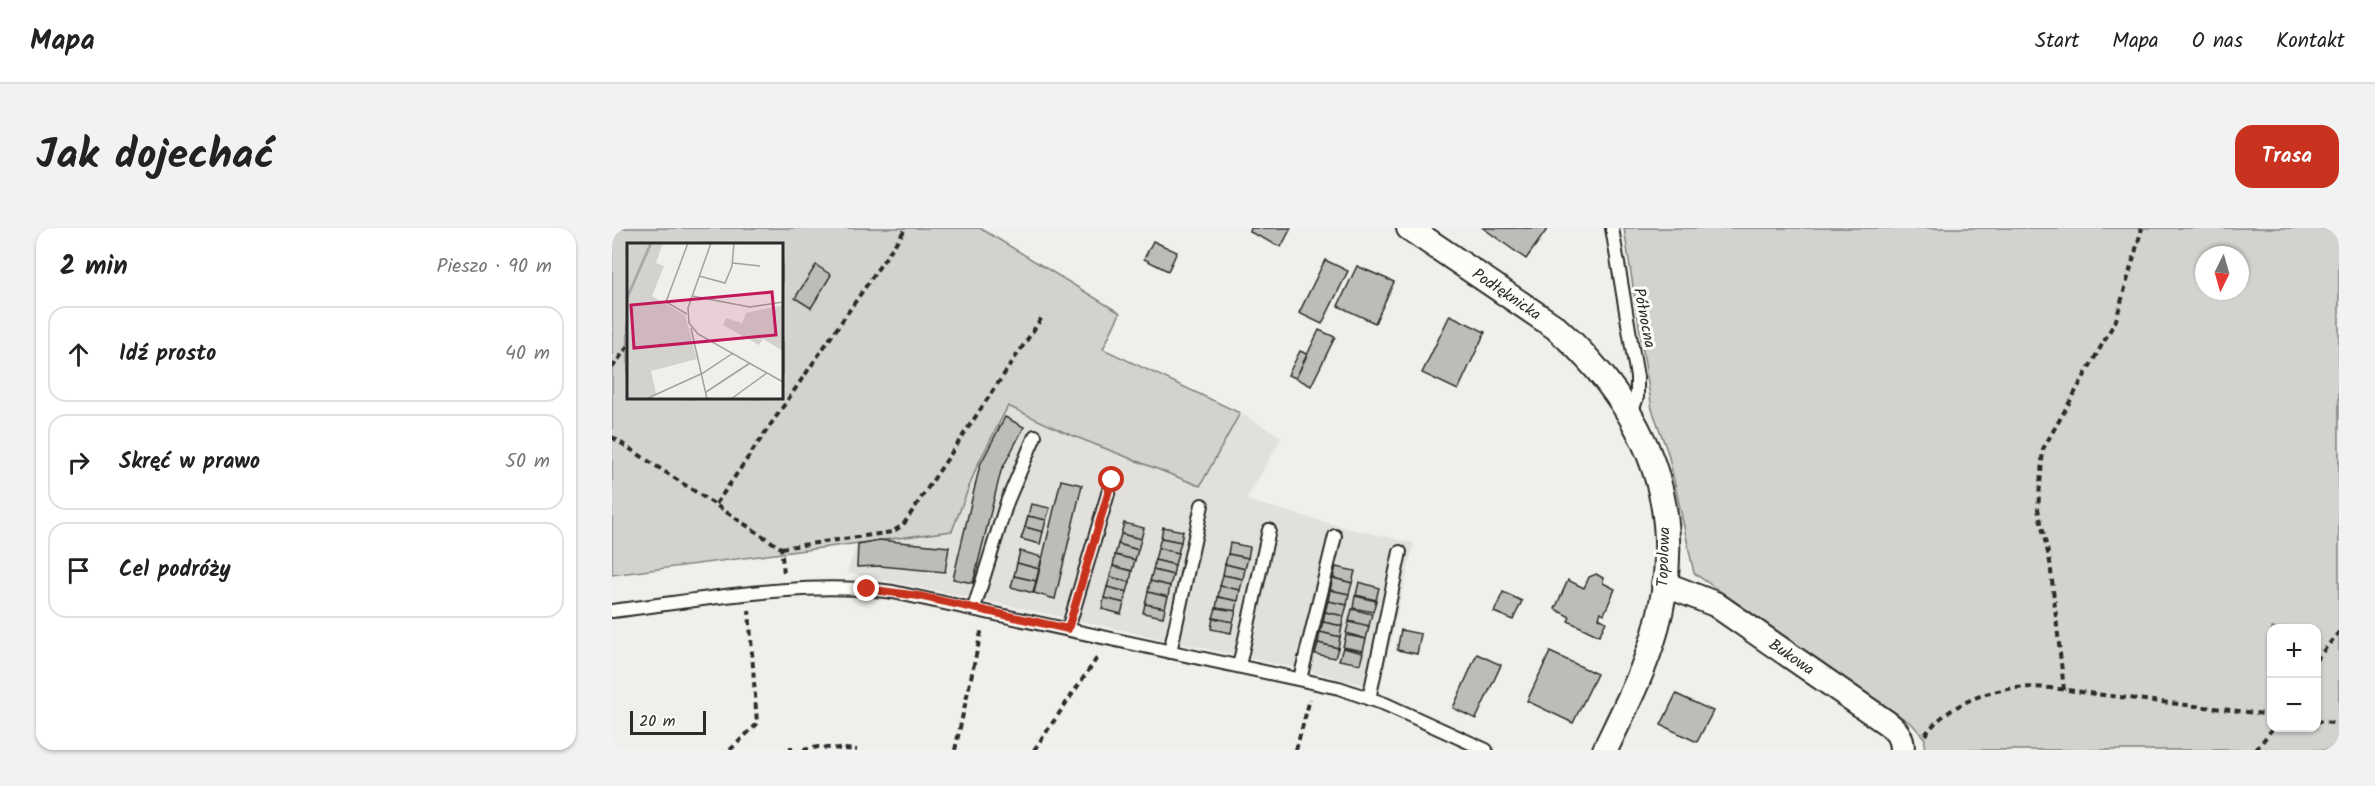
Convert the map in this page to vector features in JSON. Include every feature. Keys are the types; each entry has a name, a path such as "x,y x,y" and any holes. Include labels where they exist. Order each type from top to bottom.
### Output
{"street":[{"name":"Podłęknicka","path":"1409,228 1555,327 1599,369"},
{"name":"Topolowa","path":"1599,369 1631,414 1655,468 1664,502 1667,547 1664,584 1655,632 1647,656 1605,750"},
{"name":"Bukowa","path":"1664,584 1714,604 1887,723 1896,730 1901,739 1902,750"}],"lane":[{"name":"Północna","path":"1612,228 1637,377 1636,397 1631,414"},
{"path":"980,609 1007,502 1035,436"},
{"path":"1068,629 1112,480"},
{"path":"1170,652 1202,506"},
{"path":"1239,666 1269,530"},
{"path":"1300,679 1335,536"},
{"path":"1369,699 1400,552"},
{"path":"612,611 808,588 867,589 919,596 1313,682 1369,699 1486,750"}],"path":[{"path":"716,504 906,228"},
{"path":"2064,690 2050,562 2038,509 2043,449 2116,320 2142,228"},
{"path":"612,437 716,504 781,551 892,532 903,525 1006,368 1043,316"},
{"path":"612,368 627,347"},
{"path":"730,750 757,724 747,595"},
{"path":"955,750 980,609"},
{"path":"2321,654 2339,632"},
{"path":"1034,750 1109,639"},
{"path":"1296,750 1306,720 1313,682"},
{"path":"1927,733 1955,709 1992,692 2027,687 2267,715"},
{"path":"2321,722 2339,724"},
{"path":"2256,750 2270,732"},
{"path":"849,749 850,741"},
{"path":"803,750 818,747 857,750"}],"shaded area":[{"path":"612,228 980,228 1120,313 1103,349 1240,413 1200,486 1066,433 1008,406 977,466 952,531 612,575"},
{"path":"1624,228 2339,228 2339,750 1924,750 1925,739 1913,725 1694,573 1668,453 1652,409"},
{"path":"1008,406 1066,433 1200,486 1240,413 1282,437 1246,500 1347,528 1414,543 1379,689 1317,673 1021,608 847,573 857,543 952,531 977,465"}],"building":[{"path":"1251,228 1291,228 1281,247 1250,232"},
{"path":"1483,228 1548,228 1526,259"},
{"path":"1153,241 1177,252 1168,271 1144,259"},
{"path":"1325,260 1348,271 1322,324 1299,313"},
{"path":"816,265 831,275 811,308 795,298"},
{"path":"1357,266 1394,282 1375,323 1338,306"},
{"path":"1450,315 1485,332 1458,390 1422,373"},
{"path":"1319,330 1335,337 1311,386 1296,378"},
{"path":"1300,351 1307,354 1296,378 1288,375"},
{"path":"1005,417 1024,427 1001,471 973,583 953,579 980,465"},
{"path":"1061,480 1082,485 1055,599 1034,593"},
{"path":"1031,504 1050,508 1046,520 1028,516"},
{"path":"1028,516 1046,520 1043,532 1025,527"},
{"path":"1124,523 1144,528 1141,539 1121,534"},
{"path":"1025,527 1043,532 1040,544 1021,539"},
{"path":"1163,527 1183,531 1181,542 1161,538"},
{"path":"1121,534 1141,539 1138,550 1118,544"},
{"path":"1161,538 1181,542 1178,553 1158,548"},
{"path":"879,540 949,547 945,572 880,566 857,567 858,544"},
{"path":"1230,543 1250,547 1248,558 1228,554"},
{"path":"1118,544 1138,550 1135,560 1115,555"},
{"path":"1158,548 1178,553 1175,565 1155,560"},
{"path":"1020,551 1042,557 1039,569 1017,563"},
{"path":"1228,554 1248,558 1245,569 1225,564"},
{"path":"1115,555 1135,560 1132,571 1113,566"},
{"path":"1155,560 1175,565 1173,575 1153,570"},
{"path":"1017,563 1039,569 1036,581 1014,576"},
{"path":"1225,564 1245,569 1243,579 1223,575"},
{"path":"1113,566 1132,571 1130,582 1110,577"},
{"path":"1336,567 1355,571 1352,583 1333,578"},
{"path":"1153,570 1173,575 1170,586 1150,581"},
{"path":"1596,574 1603,578 1603,583 1615,589 1604,614 1601,612 1599,618 1606,622 1599,636 1568,621 1570,617 1555,609 1568,580 1584,588 1589,577"},
{"path":"1223,575 1243,579 1240,590 1220,586"},
{"path":"1014,576 1036,581 1033,593 1011,587"},
{"path":"1110,577 1130,582 1127,592 1107,587"},
{"path":"1333,578 1352,583 1349,594 1330,590"},
{"path":"1150,581 1170,586 1168,597 1148,592"},
{"path":"1359,582 1379,588 1376,600 1356,595"},
{"path":"1220,586 1240,590 1238,601 1218,597"},
{"path":"1107,587 1127,592 1124,603 1104,598"},
{"path":"1330,590 1349,594 1347,605 1328,601"},
{"path":"1148,592 1168,597 1165,608 1145,604"},
{"path":"1503,592 1522,601 1513,620 1494,612"},
{"path":"1355,596 1376,601 1373,612 1353,608"},
{"path":"1218,597 1238,601 1236,611 1216,608"},
{"path":"1104,598 1124,603 1121,614 1102,609"},
{"path":"1328,601 1347,605 1344,616 1325,612"},
{"path":"1145,604 1165,608 1163,617 1143,613"},
{"path":"1216,608 1236,611 1233,622 1213,618"},
{"path":"1352,609 1372,614 1369,626 1349,621"},
{"path":"1325,612 1344,616 1342,626 1323,622"},
{"path":"1213,618 1233,622 1231,633 1211,629"},
{"path":"1323,622 1342,626 1340,637 1320,632"},
{"path":"1349,622 1369,627 1366,639 1346,633"},
{"path":"1401,630 1421,634 1417,654 1397,650"},
{"path":"1320,632 1340,637 1338,648 1318,643"},
{"path":"1346,635 1366,639 1363,651 1343,647"},
{"path":"1318,643 1338,648 1335,658 1315,654"},
{"path":"1343,648 1363,653 1360,664 1339,660"},
{"path":"1550,652 1597,674 1573,723 1527,701"},
{"path":"1477,654 1501,665 1476,719 1453,708"},
{"path":"1676,694 1713,711 1697,742 1661,725"}],"route":[{"path":"867,589 919,596 1068,629 1112,480"}]}
